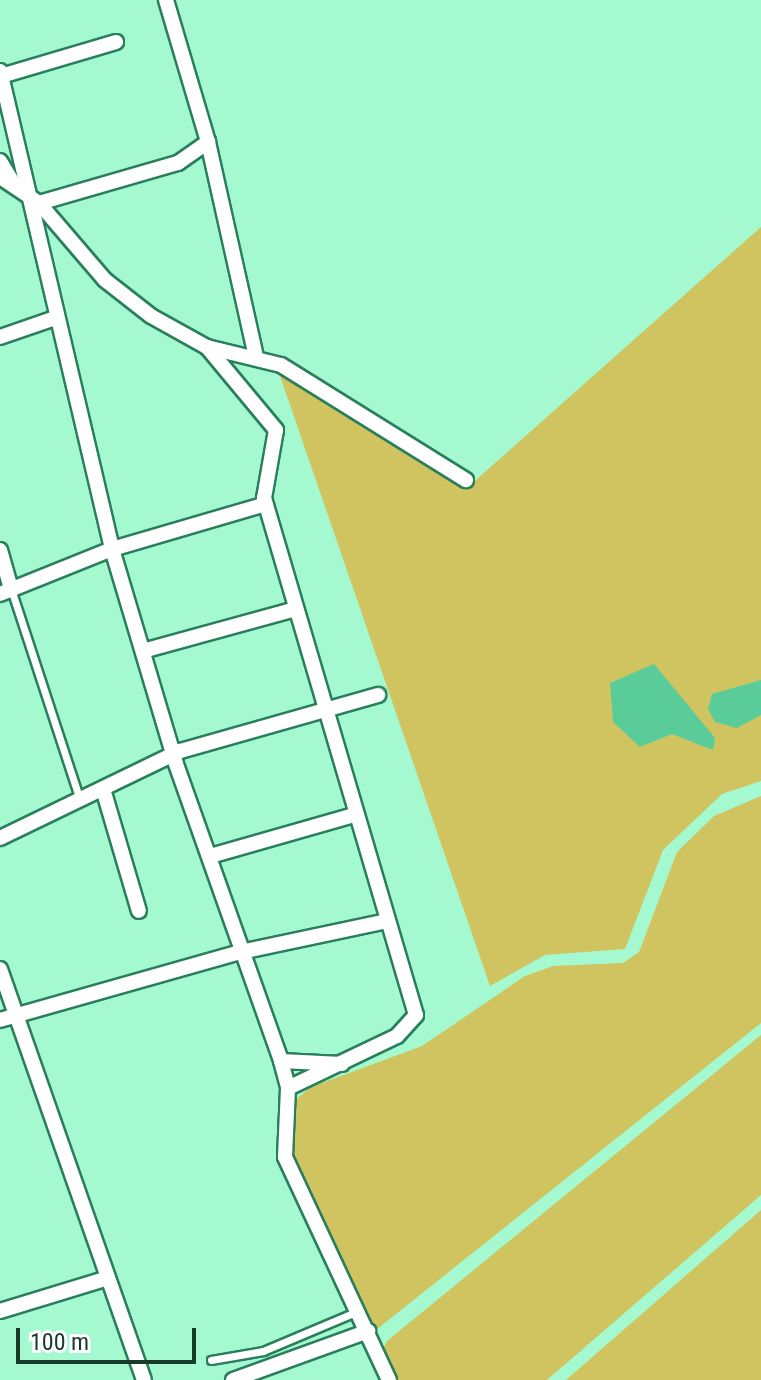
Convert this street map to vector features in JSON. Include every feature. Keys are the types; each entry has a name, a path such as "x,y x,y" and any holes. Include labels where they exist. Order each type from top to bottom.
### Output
{"street":[{"path":"166,0 208,142 255,353"},
{"path":"116,42 1,73 34,200 55,318 112,549 174,754 281,1061 288,1088 285,1157 389,1380"},
{"path":"34,200 178,163 208,142"},
{"path":"0,161 15,186"},
{"path":"0,177 34,200 105,280 207,347 276,430 266,504 323,711 416,1015 397,1036 288,1088"},
{"path":"0,337 55,318"},
{"path":"207,347 255,353 466,480"},
{"path":"0,550 6,591 112,549 266,504"},
{"path":"143,651 295,609"},
{"path":"0,837 174,754 378,695"},
{"path":"103,789 139,911"},
{"path":"210,856 354,815"},
{"path":"0,1020 241,952 387,921"},
{"path":"0,969 144,1380"},
{"path":"281,1061 342,1064"},
{"path":"0,1311 108,1278"},
{"path":"233,1380 368,1331"}],"lane":[{"path":"6,591 80,800"},
{"path":"211,1360 263,1351 358,1311"}],"shaded area":[{"path":"761,227 761,781 722,794 663,850 625,949 545,955 490,986 279,373 469,486"},
{"path":"654,664 715,738 713,750 672,734 640,747 613,722 610,683"},
{"path":"761,680 761,715 737,728 715,722 708,709 712,694"},
{"path":"761,796 761,1023 376,1330 291,1156 294,1101 311,1087 422,1046 525,976 553,966 623,963 639,952 677,852 714,816"},
{"path":"761,1035 761,1195 547,1380 394,1380 382,1351 387,1341"},
{"path":"761,1210 761,1380 566,1380"}]}
